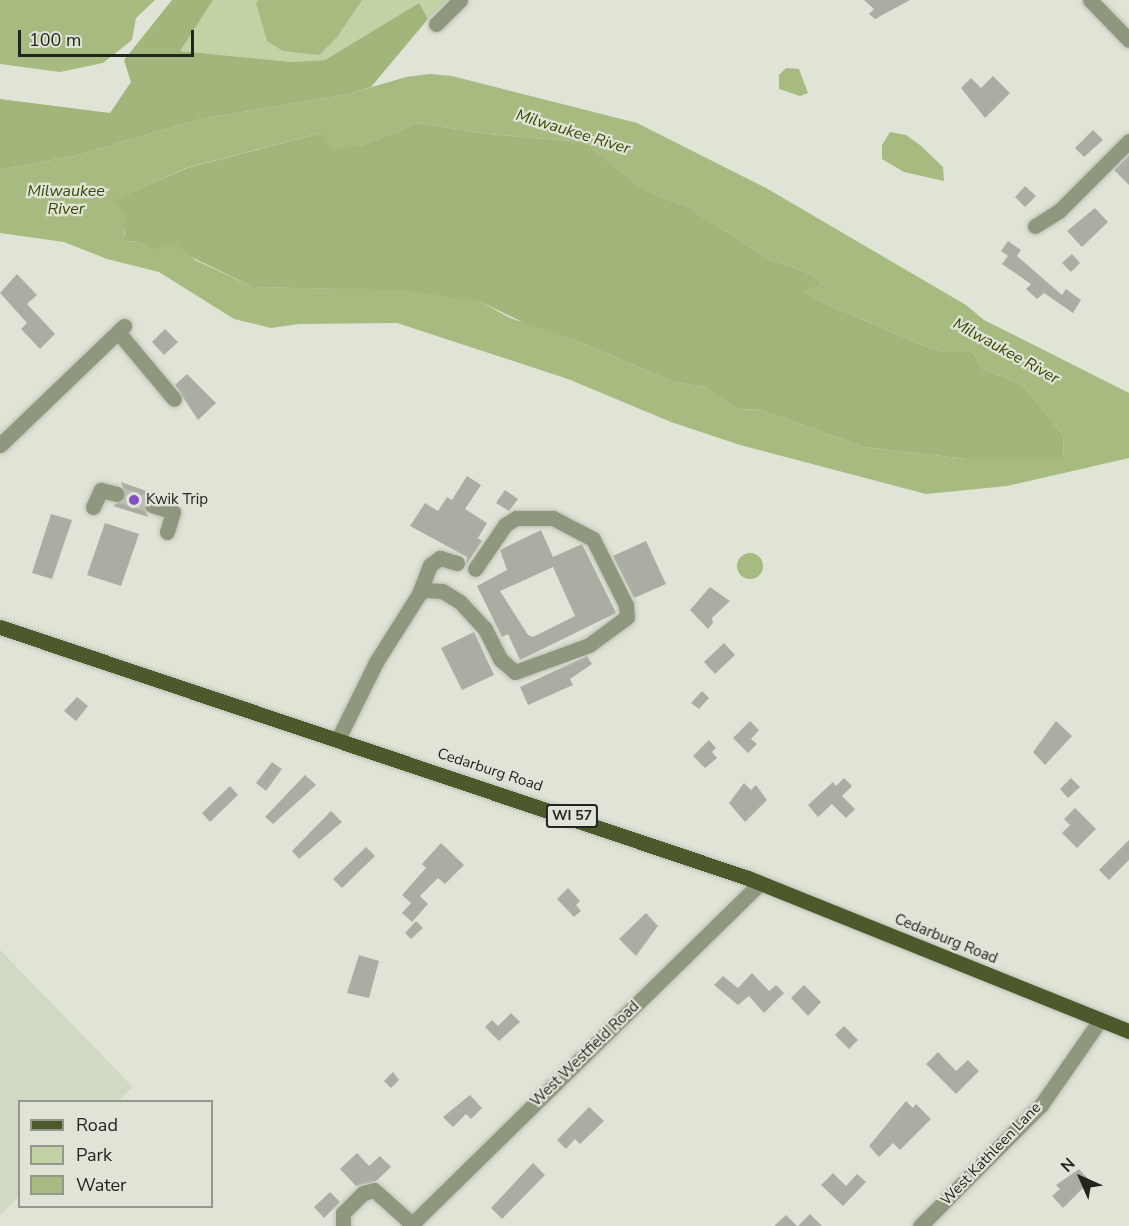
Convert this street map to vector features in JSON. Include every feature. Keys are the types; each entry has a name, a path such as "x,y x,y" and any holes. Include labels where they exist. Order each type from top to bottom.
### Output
{"main road":[{"name":"Cedarburg Road","path":"0,627 338,739 759,883 1129,1031"}],"street":[{"path":"436,24 460,0"},
{"path":"1090,0 1129,39"},
{"path":"1035,226 1059,211 1129,141"},
{"path":"0,445 121,329 174,399"},
{"path":"93,507 101,490 117,494"},
{"path":"152,505 173,512 167,532"},
{"path":"338,739 376,662 419,594 430,565 440,558 466,568 505,525 516,518 553,518 593,539 626,605 627,617 589,645 515,672 500,659 485,628 460,602 442,591 424,590 419,594"},
{"name":"West Westfield Road","path":"411,1225 759,883"},
{"name":"West Kathleen Lane","path":"920,1226 1041,1105 1100,1020"},
{"path":"343,1226 343,1213 363,1193 374,1190 411,1225"}],"shaded area":[{"path":"172,0 213,0 180,51 291,62 325,60 419,3 428,19 371,87 348,94 201,119 74,156 0,170 0,99 110,113 131,82 124,60"},
{"path":"418,123 488,134 584,142 644,190 686,206 769,259 811,274 822,284 804,292 818,300 919,344 944,352 973,352 981,368 1023,385 1063,435 1064,459 967,459 864,447 758,409 738,410 705,387 674,382 567,337 541,331 481,302 381,290 253,287 181,252 151,250 140,242 122,241 125,232 114,200 187,168 321,133 360,146"},
{"path":"0,950 133,1087 119,1100 18,1100 18,1198 0,1215"}],"green space":[{"path":"213,0 448,0 428,19 419,3 325,60 291,62 179,51"}],"water":[{"path":"0,0 155,0 136,18 132,40 103,63 60,72 0,64"},
{"path":"259,0 362,0 337,37 319,55 283,51 267,41 256,3"},
{"path":"786,68 799,69 808,93 800,96 779,89 779,75"},
{"name":"Milwaukee River","path":"430,74 452,76 637,123 766,188 966,305 984,320 1129,393 1129,458 1007,486 926,494 740,445 671,422 568,379 397,323 299,324 271,328 234,319 159,272 107,259 64,242 0,233 0,170 74,156 201,119 348,94 406,77","holes":["418,123 488,134 584,142 644,190 686,206 769,259 811,274 822,284 803,292 919,344 944,352 973,352 981,368 1023,385 1063,435 1064,459 967,459 864,447 758,409 738,410 705,387 674,382 567,337 510,318 481,302 404,290 253,287 195,260 175,243 151,250 140,242 123,241 126,218 115,200 186,168 321,133 331,150 360,146"]},
{"path":"890,132 906,135 920,145 943,167 944,181 904,172 882,159 882,145"},
{"path":"750,553 759,557 763,566 759,575 750,579 741,575 737,566 741,557"}],"building":[{"path":"864,0 910,0 875,19 869,14 874,9"},
{"path":"993,76 1010,93 985,118 961,88 971,78 981,88"},
{"path":"1093,130 1103,140 1084,157 1075,148"},
{"path":"1129,155 1129,185 1114,170"},
{"path":"1025,186 1036,196 1025,207 1015,197"},
{"path":"1095,208 1108,222 1082,247 1067,231"},
{"path":"1008,241 1021,250 1017,256 1062,295 1066,289 1081,300 1073,313 1044,293 1037,299 1026,289 1031,284 1002,264 1008,256 1001,251"},
{"path":"1072,254 1080,263 1071,272 1062,263"},
{"path":"17,274 37,295 27,304 55,334 40,349 21,329 27,323 0,293"},
{"path":"165,329 178,342 164,355 152,342"},
{"path":"187,374 216,403 198,420 175,385"},
{"path":"467,476 481,485 465,509 487,523 478,538 482,541 466,565 467,557 410,526 425,503 438,511 447,497 452,500"},
{"name":"Kwik Trip","path":"121,482 155,494 143,502 148,517 113,506 126,497"},
{"path":"505,490 518,499 509,511 496,503"},
{"path":"51,514 72,520 52,579 32,573"},
{"name":"Kwik Trip","path":"105,523 139,534 121,586 87,575"},
{"path":"541,530 553,557 582,544 616,613 520,660 508,634 502,637 477,586 507,570 500,550","holes":["553,567 575,616 533,637 528,635 500,591"]},
{"path":"646,541 666,584 634,598 613,556"},
{"path":"710,587 730,601 712,618 713,623 708,629 690,610"},
{"path":"474,632 494,675 462,690 441,648"},
{"path":"724,643 735,655 715,674 704,662"},
{"path":"587,656 592,664 570,679 573,685 528,705 520,687"},
{"path":"702,691 709,698 699,709 691,703"},
{"path":"77,697 88,706 76,721 64,711"},
{"path":"750,721 759,730 751,739 757,744 748,753 733,738"},
{"path":"1056,721 1072,736 1045,765 1033,752"},
{"path":"709,740 716,748 712,752 717,758 705,768 693,756"},
{"path":"272,762 282,769 266,791 256,783"},
{"path":"305,775 316,785 273,824 265,817"},
{"path":"844,778 852,786 842,796 855,809 846,818 832,804 818,817 808,805 833,782 836,786"},
{"path":"1071,778 1080,787 1068,798 1060,789"},
{"path":"744,783 751,790 756,785 767,800 745,822 729,803"},
{"path":"230,786 238,795 210,822 202,813"},
{"path":"1075,808 1096,829 1077,848 1062,833 1070,825 1064,819"},
{"path":"331,811 342,822 299,859 292,851"},
{"path":"1129,840 1129,860 1109,880 1099,870"},
{"path":"441,843 464,865 445,884 438,878 420,896 428,904 412,922 402,913 411,903 402,895 426,868 422,864"},
{"path":"366,847 375,856 342,888 333,879"},
{"path":"568,888 580,901 576,905 581,911 574,917 557,899"},
{"path":"646,913 658,926 636,956 619,939"},
{"path":"416,921 423,928 411,939 405,933"},
{"path":"359,955 379,961 369,998 347,993"},
{"path":"752,973 769,991 776,985 784,993 764,1013 749,996 738,1005 714,985 723,976 738,988"},
{"path":"804,985 821,1002 808,1016 791,998"},
{"path":"511,1013 520,1022 499,1041 485,1027 492,1020 498,1026"},
{"path":"844,1026 858,1040 849,1049 835,1035"},
{"path":"938,1052 956,1071 968,1060 979,1071 956,1094 926,1064"},
{"path":"393,1072 399,1080 391,1088 384,1081"},
{"path":"470,1095 482,1108 471,1119 466,1114 453,1127 443,1117"},
{"path":"906,1101 913,1108 916,1104 931,1119 900,1150 893,1143 879,1157 869,1146"},
{"path":"589,1107 604,1121 580,1144 575,1139 566,1149 557,1140"},
{"path":"357,1153 369,1166 380,1156 391,1167 376,1181 356,1186 340,1169"},
{"path":"533,1163 545,1175 502,1219 491,1208"},
{"path":"1079,1169 1090,1181 1063,1208 1052,1196 1060,1189 1056,1185"},
{"path":"833,1173 846,1186 857,1174 866,1182 843,1206 821,1185"},
{"path":"330,1192 340,1202 324,1218 314,1207"},
{"path":"810,1214 822,1226 798,1226"},
{"path":"786,1215 797,1226 774,1226"}],"tunnel":[{"path":"117,494 152,505"}],"place":[{"name":"Kwik Trip","path":"134,500"}]}
